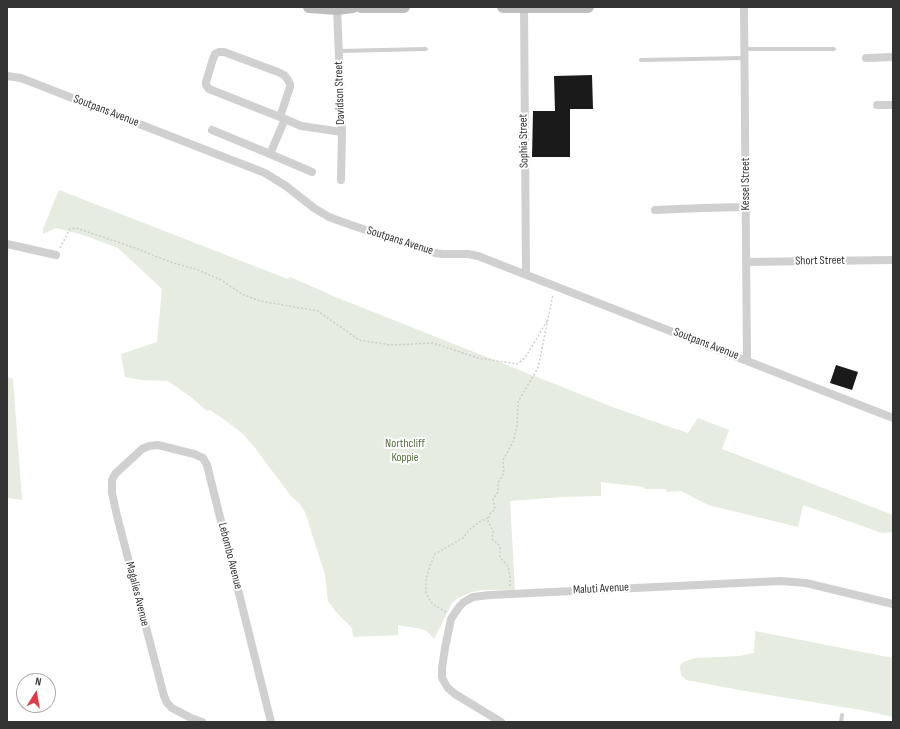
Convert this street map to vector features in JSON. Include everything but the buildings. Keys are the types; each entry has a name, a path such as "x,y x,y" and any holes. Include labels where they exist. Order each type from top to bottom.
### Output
{"main road":[{"path":"308,7 353,7"},
{"path":"361,7 404,7"},
{"path":"502,7 588,7"}],"street":[{"name":"Sophia Street","path":"524,7 526,274"},
{"name":"Kessel Street","path":"744,7 747,360"},
{"name":"Davidson Street","path":"337,8 342,132 341,180"},
{"path":"270,154 282,118 290,87 288,80 284,75 278,72 224,52 215,54 206,82 206,87 282,118 301,126 342,132"},
{"path":"866,58 893,57"},
{"name":"Soutpans Avenue","path":"7,76 21,78 265,173 286,186 321,213 336,220 435,253 474,255 893,418"},
{"path":"877,105 893,105"},
{"path":"212,130 312,172"},
{"path":"655,210 746,207"},
{"path":"7,244 56,255"},
{"name":"Short Street","path":"746,262 893,260"},
{"name":"Lebombo Avenue","path":"137,453 149,446 158,445 198,455 203,458 206,463 271,722"},
{"name":"Magalies Avenue","path":"137,453 115,474 112,480 112,493 117,516 164,696 167,703 172,708 202,722"},
{"name":"Maluti Avenue","path":"501,722 455,694 448,688 443,680 442,664 451,619 464,602 473,597 481,595 780,581 806,583 893,604"}],"lane":[{"path":"338,51 426,49"},
{"path":"745,49 834,49"},
{"path":"641,60 745,58"},
{"path":"842,715 842,722"}],"path":[{"path":"56,255 70,228 76,228 174,263 196,269 221,280 242,294 260,301 318,311 359,340 391,345 433,343 478,358 517,364 525,358 547,321"},
{"path":"510,594 510,577 508,566 500,557 500,546 492,539 493,531 488,521 490,514 495,509 493,499 498,492 498,483 504,473 503,460 513,442 517,426 518,402 538,368 554,285"},
{"path":"452,617 446,611 431,602 426,593 426,578 430,566 435,554 463,538 469,530 479,522 490,518"}],"green space":[{"name":"Northcliff Koppie","path":"59,190 288,279 290,277 328,294 615,408 688,433 698,418 729,430 722,449 893,515 893,532 882,533 803,505 798,527 708,505 681,491 667,492 666,489 645,489 644,487 601,482 601,496 510,501 515,590 482,590 472,592 458,598 452,603 434,639 427,631 422,629 398,625 398,635 353,637 352,628 336,612 328,601 325,575 305,512 243,434 210,410 207,411 168,381 141,380 125,377 121,354 157,342 162,289 118,248 83,235 56,228 43,234 43,229"},
{"path":"7,377 13,379 22,500 7,498"},
{"path":"755,631 893,658 893,717 867,711 686,680 681,675 680,666 683,662 695,658 739,656 754,653"}]}
